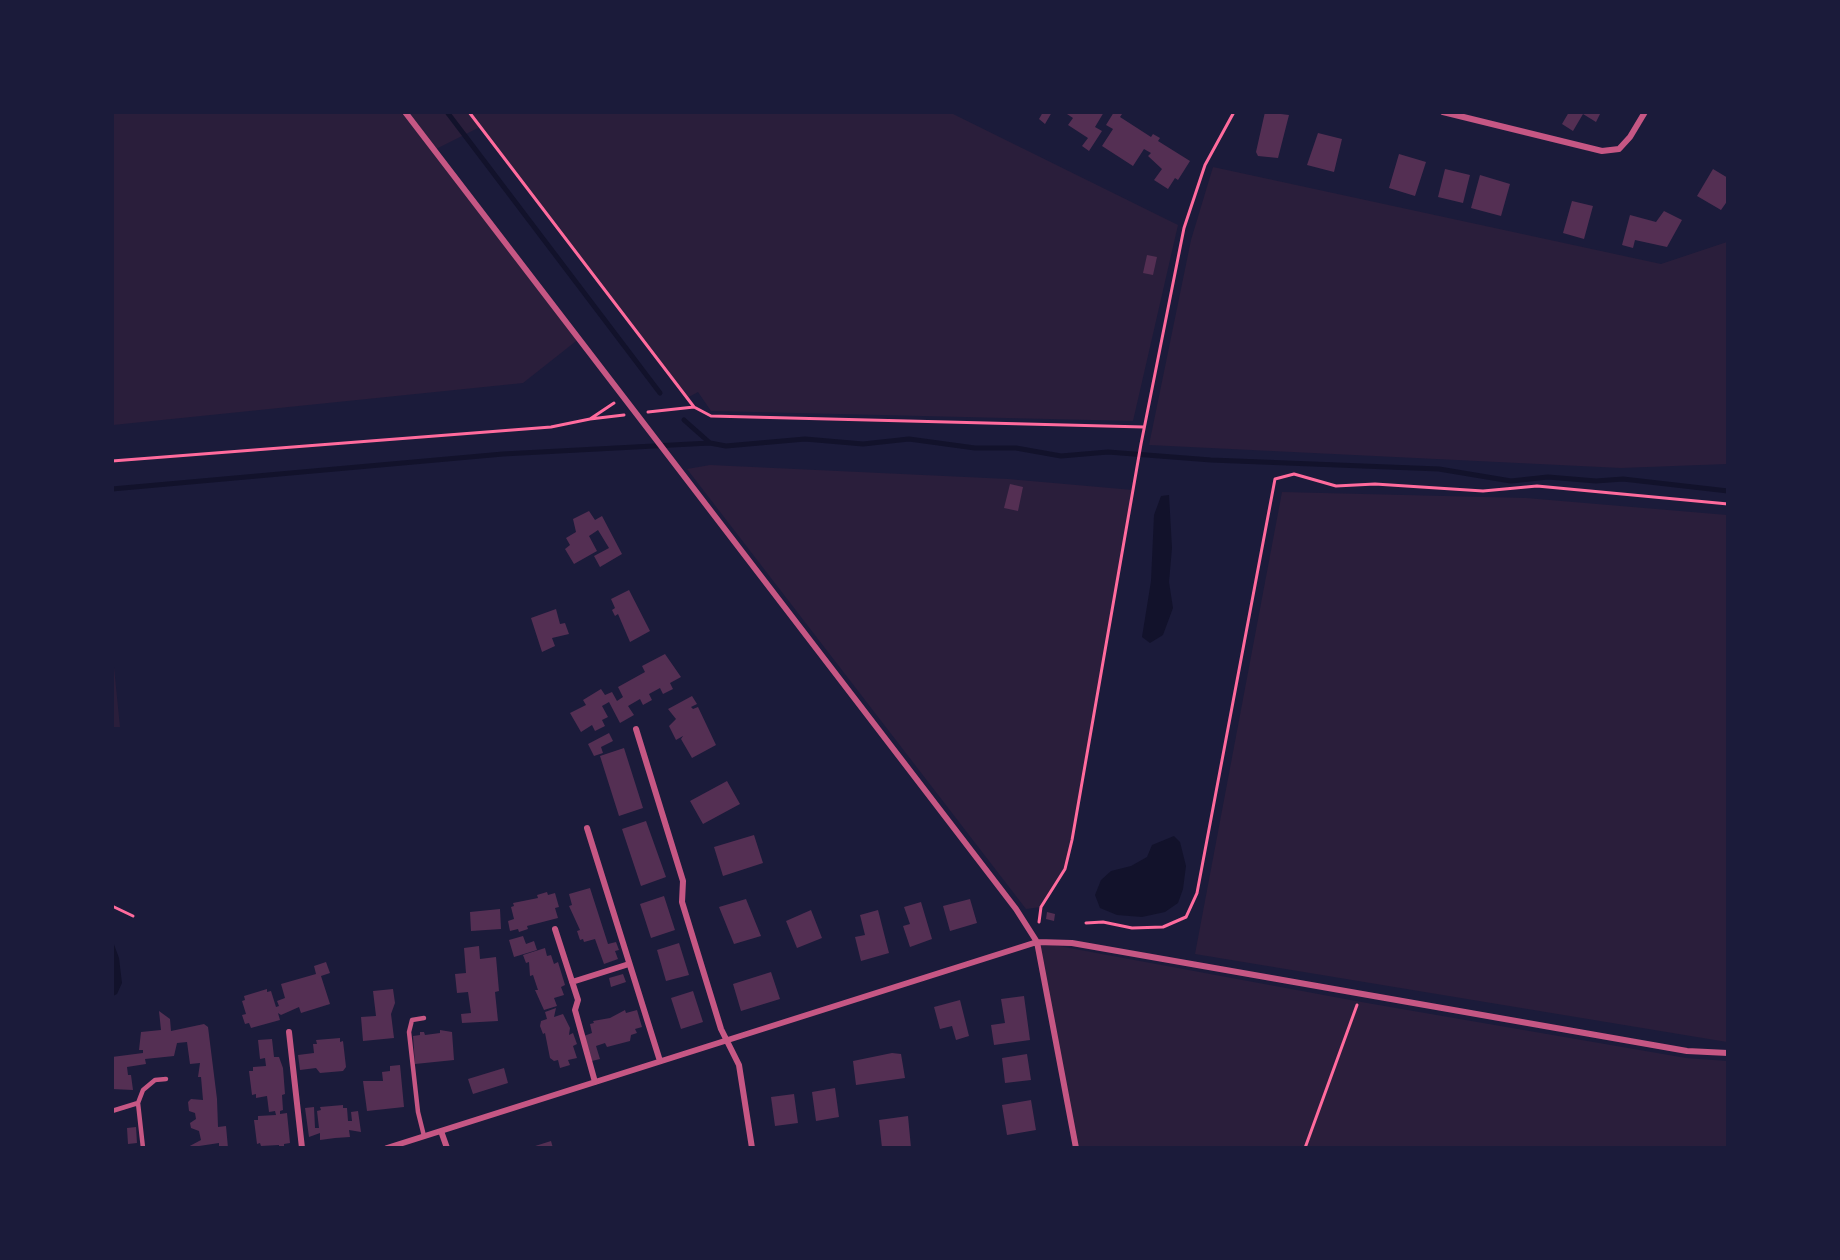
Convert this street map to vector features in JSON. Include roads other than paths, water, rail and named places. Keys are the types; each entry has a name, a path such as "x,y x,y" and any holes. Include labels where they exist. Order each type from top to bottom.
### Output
{"street":[{"path":"405,112 1016,909 1037,942 1076,1148"},
{"path":"1443,112 1602,151 1619,149 1630,137 1645,112"},
{"path":"636,729 683,881 682,902 721,1029 739,1065 752,1148"},
{"path":"587,828 660,1061"},
{"path":"555,929 578,1000 575,1010 579,1031 596,1082"},
{"path":"387,1148 1037,942 1072,943 1687,1051 1728,1053"},
{"path":"572,982 629,964"},
{"path":"290,1032 302,1148"},
{"path":"441,1131 447,1148"}],"lane":[{"path":"424,1018 412,1020 409,1032 418,1112 424,1136"},
{"path":"143,1148 138,1103 143,1090 154,1080 166,1078"},
{"path":"112,1112 138,1103"}],"waterway":[{"path":"447,112 660,393"},
{"path":"684,420 710,443"},
{"path":"112,489 503,454 710,443 726,446 805,439 863,444 909,439 975,448 1016,448 1061,456 1108,452 1211,460 1439,469 1511,481 1548,477 1596,481 1623,479 1728,491"}]}
